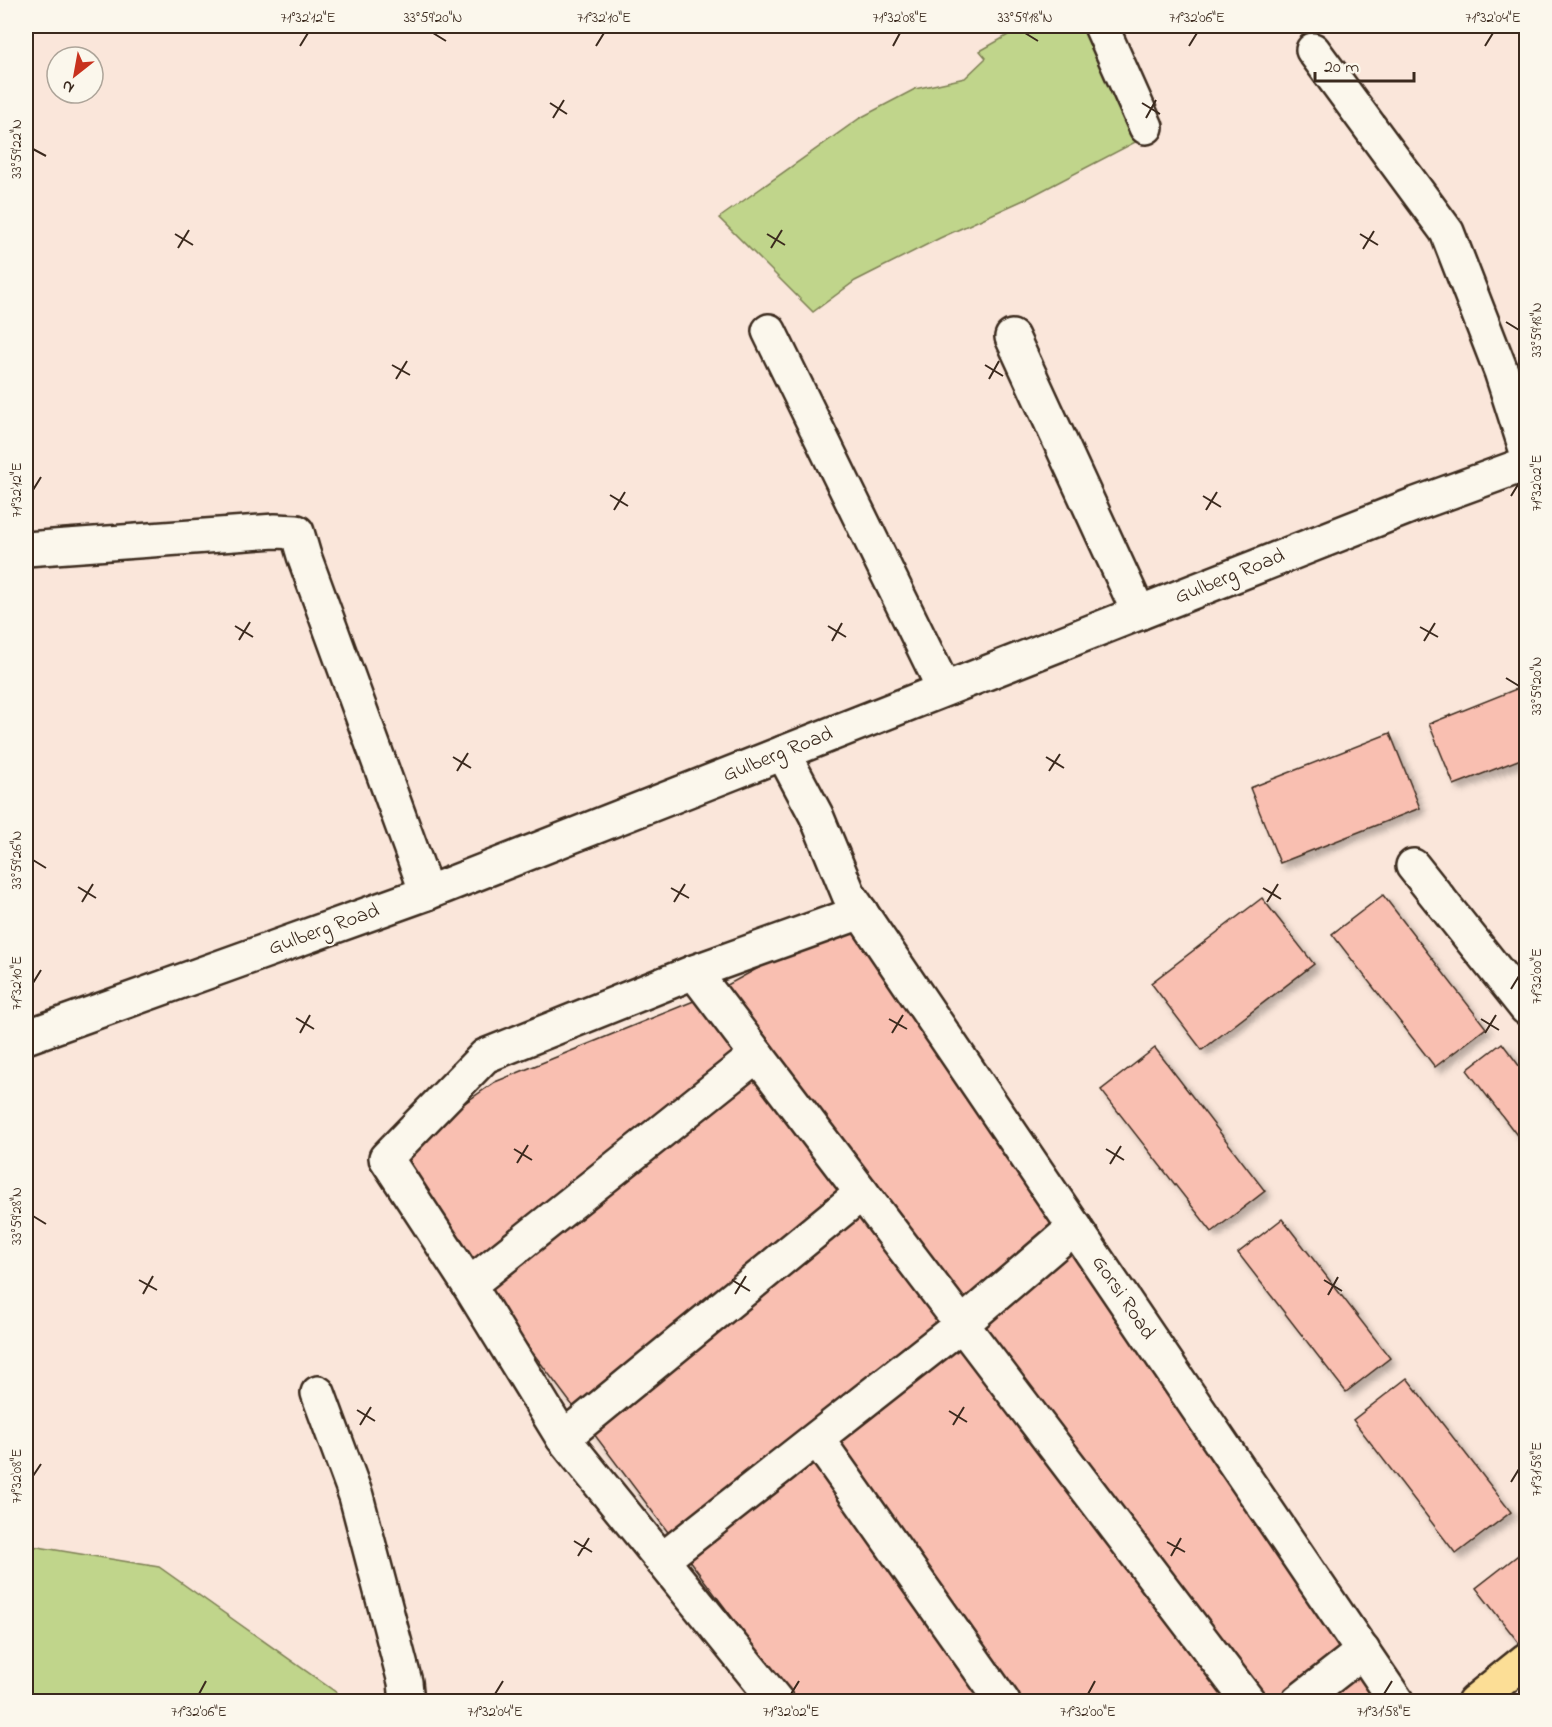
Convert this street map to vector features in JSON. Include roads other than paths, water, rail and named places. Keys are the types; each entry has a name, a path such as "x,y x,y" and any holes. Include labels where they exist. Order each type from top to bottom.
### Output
{"main road":[{"path":"1474,1701 1527,1660"}],"street":[{"path":"1101,26 1146,127"},
{"path":"1313,50 1448,232 1501,370 1527,449"},
{"path":"769,331 944,689"},
{"path":"1012,337 1139,613"},
{"name":"Gulberg Road","path":"26,1037 428,893 1416,504 1527,464"},
{"path":"26,549 265,531 297,532 428,893"},
{"name":"Gorsi Road","path":"783,753 816,814 855,903 1397,1701"},
{"path":"1413,866 1527,1008"},
{"path":"777,1701 563,1438 469,1285 386,1158 485,1056 694,972 855,903"},
{"path":"694,972 1250,1701"},
{"path":"469,1285 757,1056"},
{"path":"563,1438 862,1193"},
{"path":"662,1560 962,1324 1075,1227"},
{"path":"318,1393 356,1496 405,1682 407,1701"},
{"path":"817,1439 1003,1701"},
{"path":"1298,1701 1363,1651"}]}
